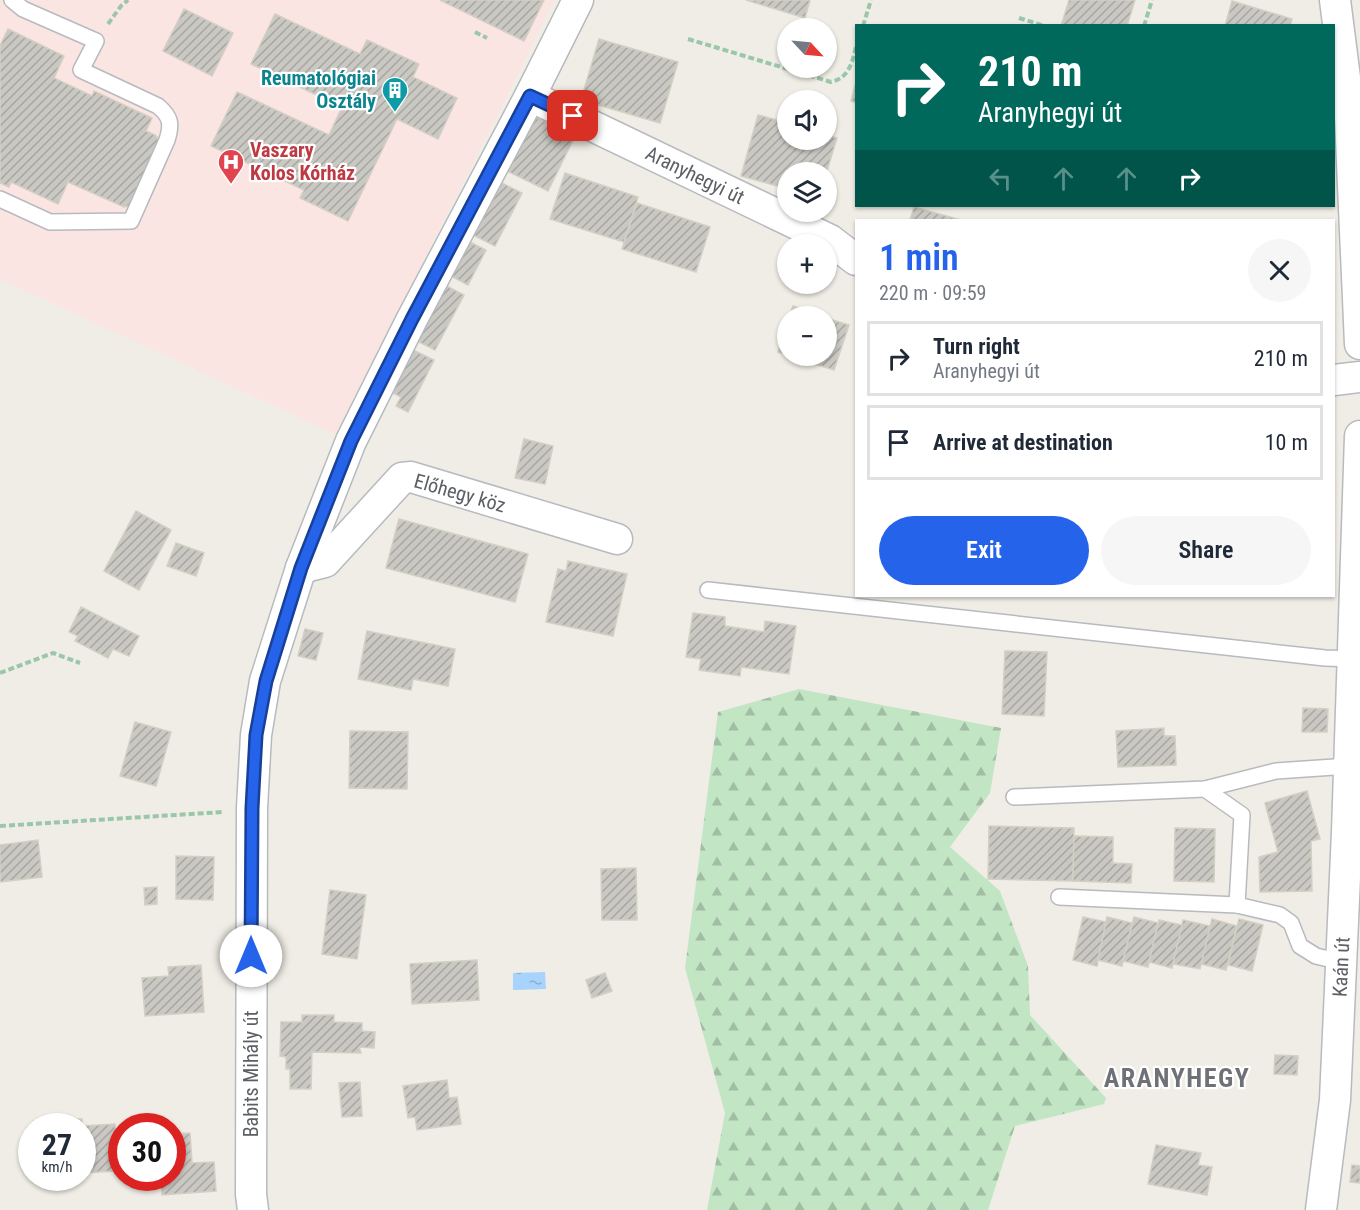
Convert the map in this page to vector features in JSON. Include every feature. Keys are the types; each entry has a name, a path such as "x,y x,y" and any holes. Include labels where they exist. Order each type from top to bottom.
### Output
{"street":[{"name":"Babits Mihály út","path":"253,1210 251,1194 252,825 256,735 266,681 301,568 351,441 578,0"},
{"path":"1353,0 1336,14 1350,117 1360,344"},
{"name":"Aranyhegyi út","path":"530,96 830,240 855,259"},
{"path":"1335,380 1360,377"},
{"name":"Kaán út","path":"1321,1210 1335,1100 1341,962 1354,832 1349,766 1360,436"},
{"name":"Előhegy köz","path":"301,568 325,562 402,478 411,477 617,539"}],"lane":[{"path":"0,199 50,222 131,221 170,129 170,121 158,106 81,70 96,41 23,9 12,0"},
{"path":"708,590 1354,659"},
{"path":"1014,797 1205,789 1276,771 1349,766"},
{"path":"1205,789 1242,815 1237,905"},
{"path":"1059,897 1237,905 1280,915 1291,923 1300,946 1316,956 1341,962"}],"path":[{"path":"96,41 121,6 128,0"},
{"path":"864,24 871,0"},
{"path":"1145,24 1152,0"},
{"path":"1019,18 1038,24"},
{"path":"475,32 487,38"},
{"path":"688,39 831,82 839,80 846,74 855,51"},
{"path":"0,673 53,653 80,663"},
{"path":"0,826 223,812"}],"shaded area":[{"name":"Vaszary Kolos Kórház","path":"0,0 554,0 335,434 0,279"}],"green space":[{"path":"799,689 1001,728 990,793 950,847 1000,891 1028,966 1030,1015 1106,1098 1104,1104 1015,1126 988,1210 707,1210 725,1113 685,968 718,712"}],"water":[{"path":"545,972 546,989 513,990 513,973"}],"building":[{"path":"440,0 544,0 524,41"},
{"path":"746,0 810,0 805,18"},
{"path":"1069,0 1135,0 1128,24 1062,24"},
{"path":"1232,1 1292,19 1291,24 1226,24"},
{"path":"184,9 233,33 212,76 163,51"},
{"name":"Reumatológiai Osztály","path":"275,14 360,54 367,40 419,64 413,77 457,98 438,139 397,119 348,221 300,198 304,190 211,146 237,92 329,135 342,107 251,64"},
{"path":"8,29 64,56 54,78 92,96 94,91 152,118 146,131 155,135 159,143 131,204 124,207 68,182 58,204 11,182 9,187 0,183 0,46"},
{"path":"599,39 678,62 660,123 581,100"},
{"path":"855,86 855,103 851,101"},
{"path":"532,115 575,136 548,191 505,170"},
{"path":"758,115 777,120 777,150 833,150 830,162 777,162 777,186 741,176"},
{"path":"565,173 638,197 624,242 550,219"},
{"path":"496,180 522,193 495,246 469,233"},
{"path":"637,203 710,227 696,272 622,249"},
{"path":"914,207 957,219 910,219"},
{"path":"464,239 486,250 468,285 447,274"},
{"path":"443,284 464,295 435,350 413,339"},
{"path":"837,321 849,325 837,361"},
{"path":"407,347 434,360 408,412 396,406 401,397 385,389"},
{"path":"821,366 835,366 834,370"},
{"path":"524,439 553,446 545,484 515,478"},
{"path":"136,511 171,530 139,590 104,571"},
{"path":"399,519 528,554 515,602 386,568"},
{"path":"176,543 204,553 196,576 167,566"},
{"path":"568,561 627,574 613,636 546,622 558,569 566,571"},
{"path":"81,607 139,636 129,656 113,649 108,658 75,641 78,636 69,632"},
{"path":"693,613 725,617 725,626 764,632 765,621 796,626 789,674 741,667 740,676 699,670 701,659 686,657"},
{"path":"305,629 323,633 316,660 298,656"},
{"path":"367,631 455,649 448,686 413,679 411,690 358,679"},
{"path":"1005,651 1047,652 1044,716 1002,714"},
{"path":"1303,708 1328,709 1327,732 1302,732"},
{"path":"135,722 171,732 156,786 120,776"},
{"path":"1164,728 1164,736 1175,736 1176,765 1118,767 1116,731"},
{"path":"350,731 408,732 407,789 349,788"},
{"path":"1307,791 1320,839 1311,841 1312,891 1260,892 1259,857 1278,852 1265,803"},
{"path":"989,826 1074,828 1073,881 988,879"},
{"path":"1175,828 1215,829 1214,882 1174,881"},
{"path":"1074,836 1113,837 1113,863 1132,864 1131,883 1073,881"},
{"path":"38,840 42,877 0,882 0,845"},
{"path":"176,856 214,857 213,900 176,899"},
{"path":"636,868 637,920 602,920 601,869"},
{"path":"157,887 157,904 145,905 144,888"},
{"path":"330,890 366,895 357,959 322,954"},
{"path":"1083,917 1106,922 1097,966 1073,960"},
{"path":"1107,917 1132,923 1122,966 1098,960"},
{"path":"1134,917 1158,923 1148,967 1123,961"},
{"path":"1212,919 1237,926 1226,970 1201,964"},
{"path":"1239,919 1263,925 1252,971 1228,965"},
{"path":"1159,920 1182,925 1172,968 1149,962"},
{"path":"1183,920 1210,926 1200,969 1173,964"},
{"path":"477,960 479,1000 412,1004 410,964"},
{"path":"201,965 204,1012 145,1016 142,978 169,976 168,967"},
{"path":"605,973 612,991 592,998 586,980"},
{"path":"302,1015 334,1015 334,1022 362,1023 362,1031 375,1032 374,1048 359,1047 361,1053 312,1052 311,1089 290,1089 290,1069 286,1069 286,1057 280,1056 281,1022 302,1022"},
{"path":"1275,1055 1298,1056 1297,1075 1274,1074"},
{"path":"447,1080 449,1098 457,1097 461,1124 417,1130 415,1117 408,1118 403,1086"},
{"path":"360,1082 362,1116 342,1117 339,1083"},
{"path":"108,1124 108,1172 96,1172 96,1125"},
{"path":"186,1133 190,1133 192,1163 214,1162 216,1191 162,1195 162,1191 186,1191"},
{"path":"1156,1145 1201,1153 1198,1165 1212,1167 1207,1195 1148,1184"},
{"path":"1352,1165 1360,1166 1360,1183 1350,1182"}],"place":[{"name":"Reumatológiai Osztály","path":"395,113"},
{"name":"Vaszary Kolos Kórház","path":"231,185"}],"district":[{"name":"ARANYHEGY","path":"1177,1078"}],"route":[{"path":"251,956 252,808 256,735 266,681 301,568 351,441 412,319 530,96 573,116"}]}
